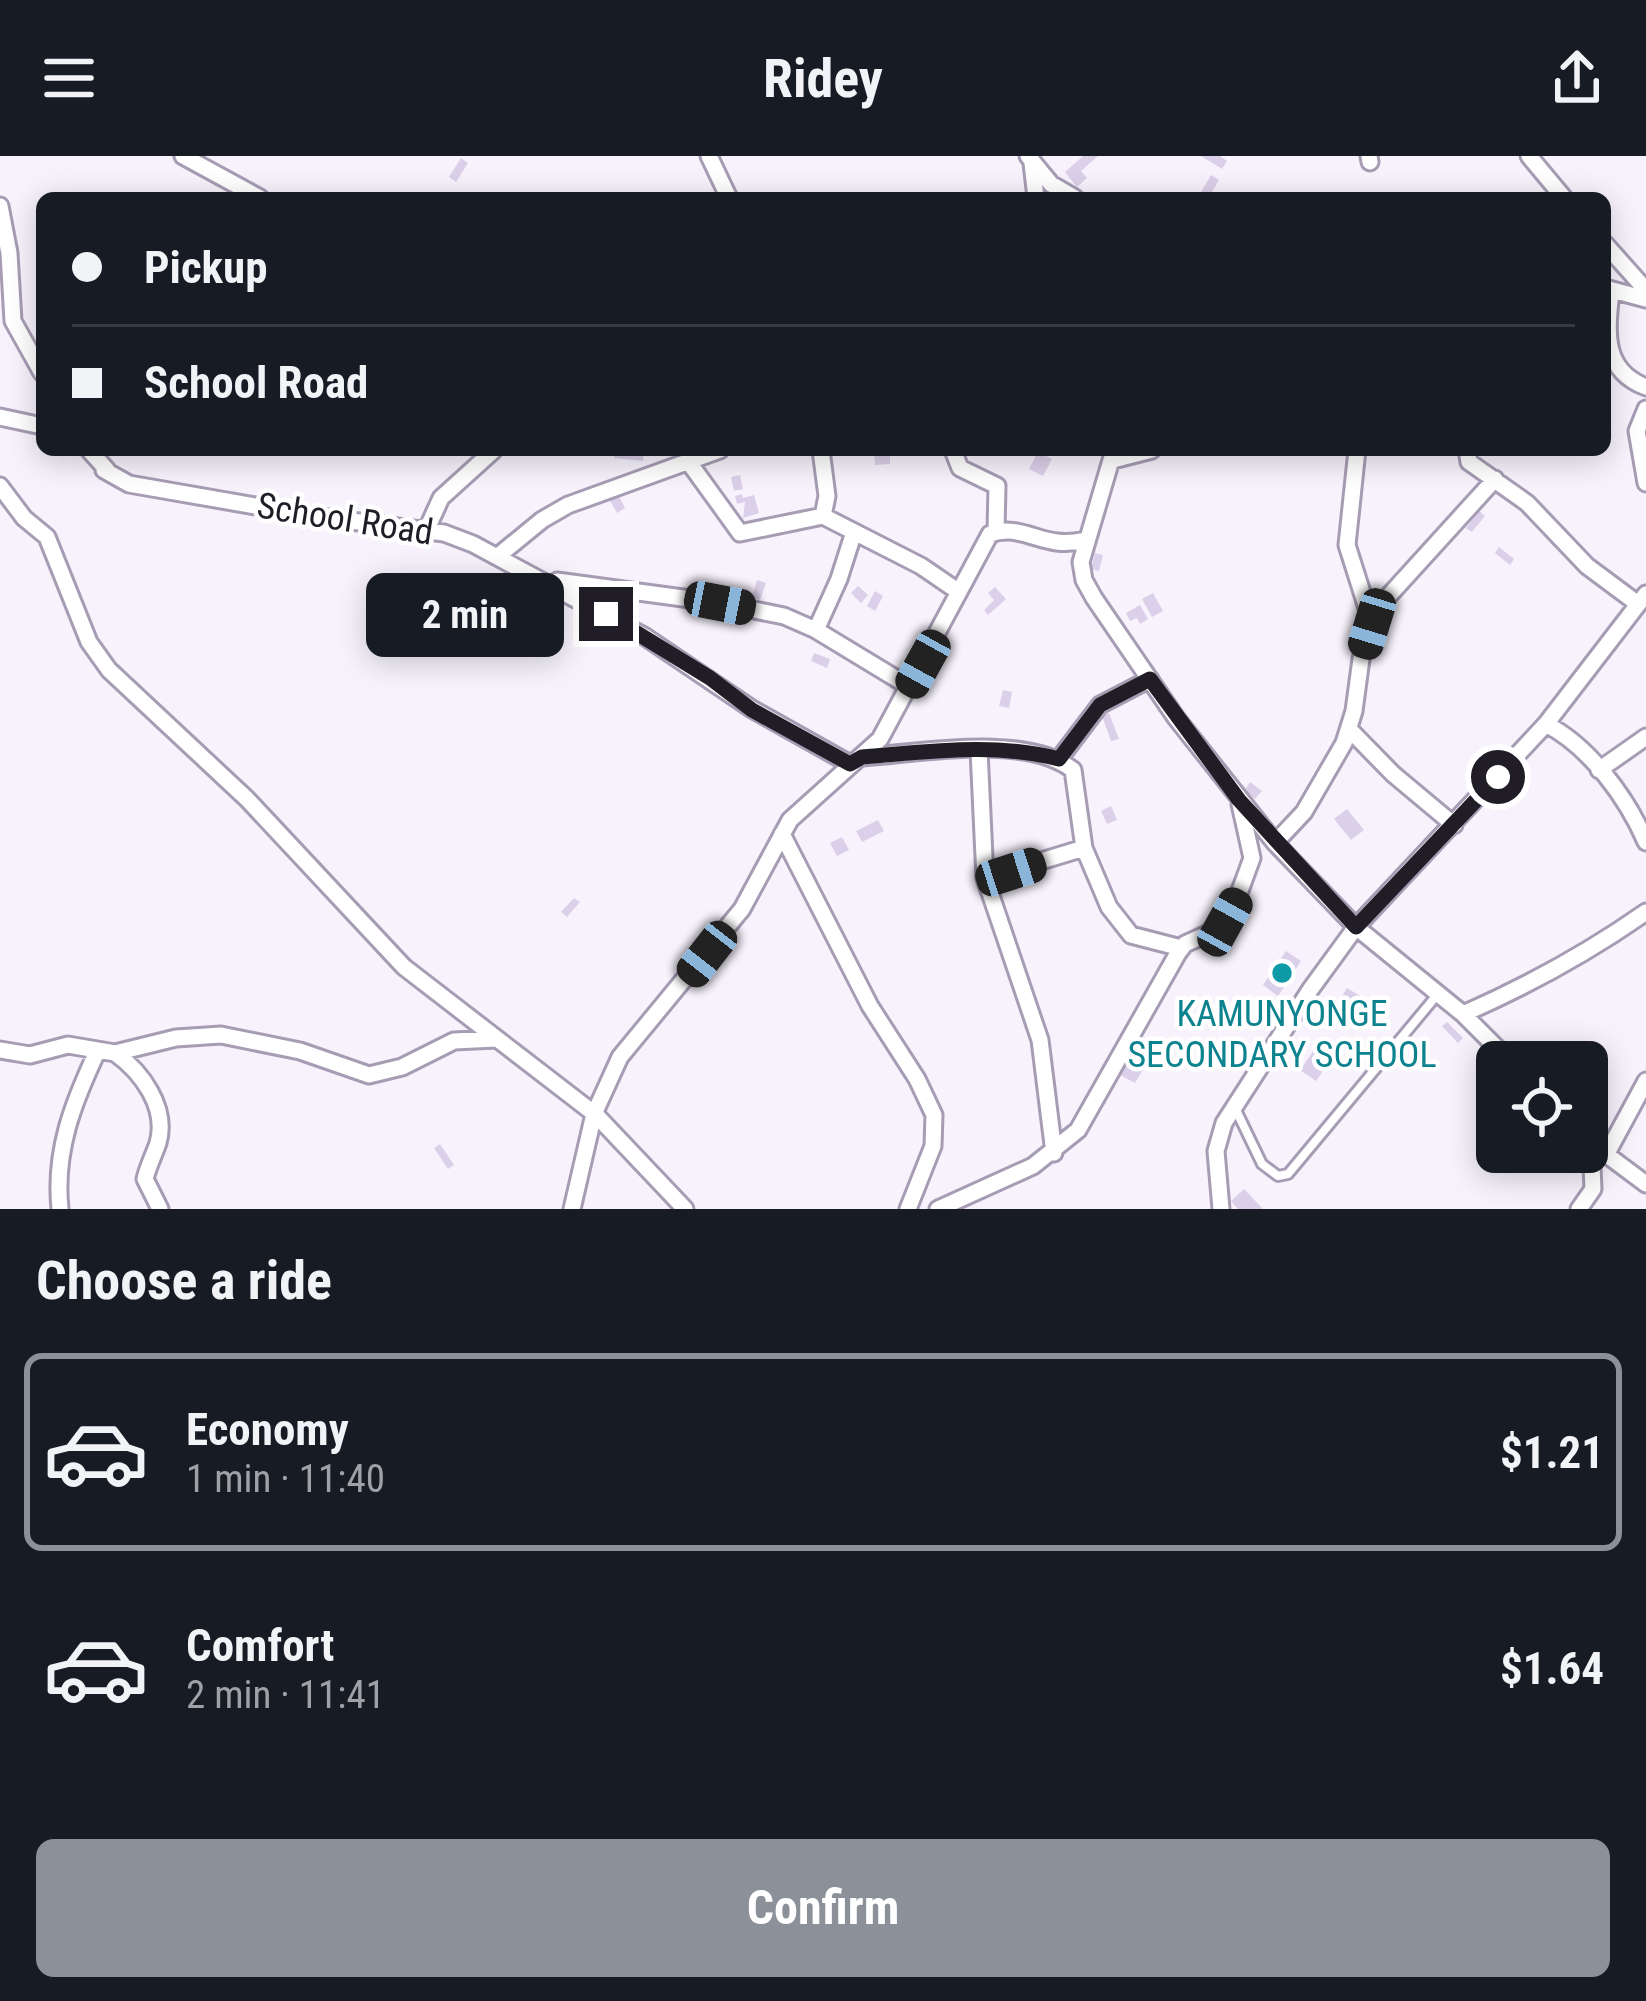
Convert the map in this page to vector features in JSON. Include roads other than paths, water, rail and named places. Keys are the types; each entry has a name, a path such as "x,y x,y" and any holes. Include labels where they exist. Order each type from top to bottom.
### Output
{"street":[{"path":"183,156 249,192"},
{"path":"709,156 726,192"},
{"path":"1536,158 1560,192"},
{"path":"1030,160 1035,192"},
{"path":"1030,160 1051,184 1065,192"},
{"path":"0,206 13,321 36,362"},
{"path":"1611,251 1646,294"},
{"path":"1611,289 1646,294"},
{"path":"1611,353 1622,372 1646,387"},
{"path":"1646,409 1637,431 1646,483"},
{"path":"0,417 36,425"},
{"name":"School Road","path":"93,456 104,470 129,484 444,533 542,579 644,636 752,710 856,760"},
{"path":"426,530 441,498 487,456"},
{"path":"668,456 671,470"},
{"path":"498,556 568,505 703,456"},
{"path":"822,456 827,496 823,517"},
{"path":"572,1209 594,1114 620,1057 742,909 782,834 801,809 880,739 985,542 996,530 997,486 960,468 955,456"},
{"path":"1113,456 1085,539 1084,580 1150,679 1275,844 1356,927 1489,1041"},
{"path":"1356,456 1347,545 1372,624"},
{"path":"1221,1209 1216,1151 1224,1123 1356,927 1554,728 1557,709 1642,599 1587,566 1527,503 1469,462 1468,456"},
{"path":"688,461 740,533 823,517 920,566 959,592"},
{"path":"1275,844 1310,802 1349,729 1372,624 1405,574 1495,479"},
{"path":"0,485 24,518 47,537 89,642 109,670 247,799 404,967 594,1114 685,1209"},
{"path":"996,530 1059,545 1085,539"},
{"path":"816,630 854,532"},
{"path":"542,579 784,616 910,687"},
{"path":"1059,759 1100,705 1150,679"},
{"path":"1554,728 1626,803 1646,842"},
{"path":"1349,729 1454,825"},
{"path":"1599,770 1646,737"},
{"path":"856,760 980,750 1032,752 1059,759 1072,770 1078,785 1084,848 1120,924 1131,934 1181,948"},
{"path":"980,750 985,878 1040,1040 1054,1153"},
{"path":"938,1209 1033,1166 1078,1130 1181,948 1218,929 1237,899 1252,858 1239,800"},
{"path":"782,834 860,989 934,1115 934,1146 908,1209"},
{"path":"985,878 1084,848"},
{"path":"1463,1014 1540,977 1646,912"},
{"path":"0,1050 30,1055 68,1045 116,1053 176,1038 221,1034 379,1075 454,1041 496,1039"},
{"path":"60,1209 64,1131 97,1052"},
{"path":"116,1053 141,1076 156,1104 158,1142 145,1179 160,1209"},
{"path":"1608,1151 1646,1081"},
{"path":"1608,1156 1646,1184"},
{"path":"1586,1203 1627,1170"},
{"path":"1586,1203 1587,1173"}],"lane":[{"path":"1234,1106 1262,1165 1278,1176 1288,1174 1437,995"}],"place":[{"name":"KAMUNYONGE SECONDARY SCHOOL","path":"1282,973"}]}
